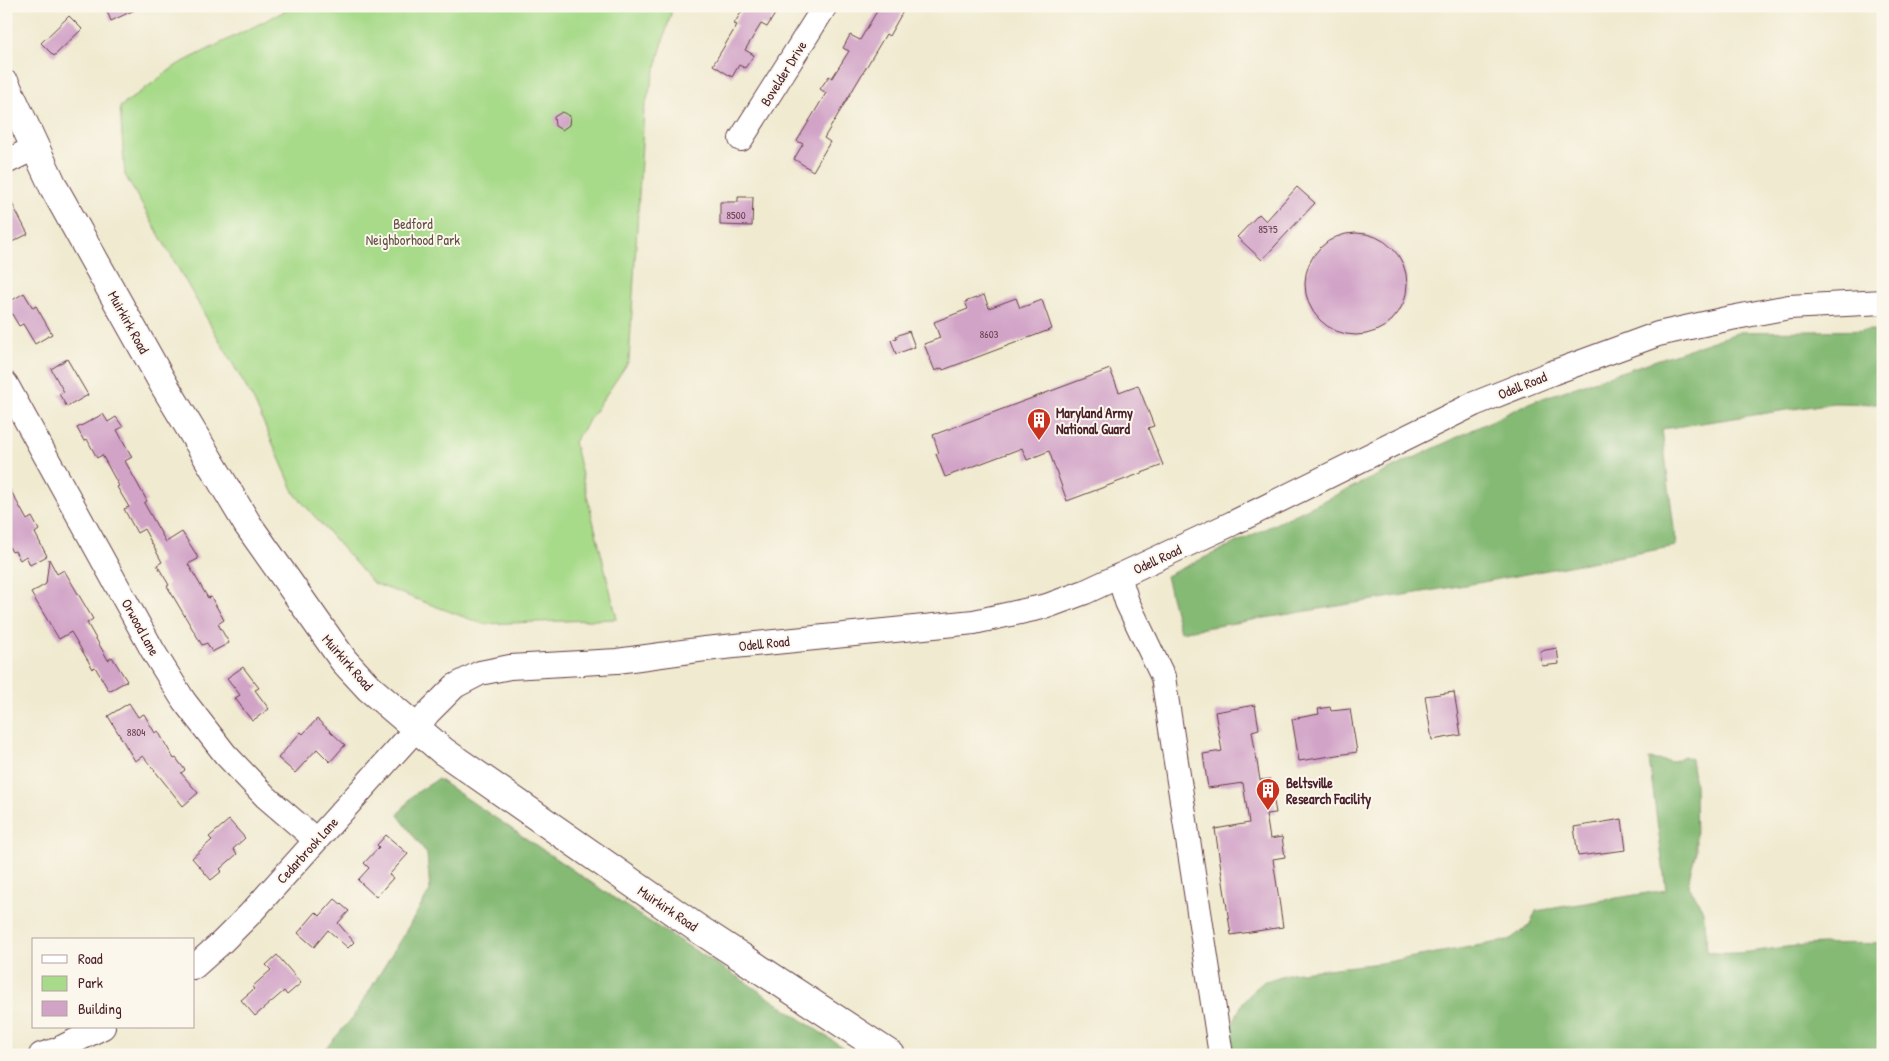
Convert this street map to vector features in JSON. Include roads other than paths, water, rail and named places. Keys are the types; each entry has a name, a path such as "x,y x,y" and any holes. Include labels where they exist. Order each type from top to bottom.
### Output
{"main road":[{"name":"Muirkirk Road","path":"6,86 54,188 164,385 248,525 344,661 369,688 442,751 697,928 890,1055"}],"street":[{"name":"Bovelder Drive","path":"741,140 825,6"},
{"path":"6,162 36,147"},
{"name":"Odell Road","path":"416,729 428,713 455,686 480,673 510,667 617,661 705,649 974,622 1047,606 1085,592 1233,523 1474,404 1658,334 1789,307 1883,302"},
{"name":"Orwood Lane","path":"6,384 154,651 184,701 225,754 266,797 316,840"},
{"path":"1120,576 1127,602 1163,677 1221,1055"},
{"name":"Cedarbrook Lane","path":"195,966 229,935 416,729"},
{"path":"40,1055 57,1050 101,1028"}],"place":[{"name":"Maryland Army National Guard","path":"1039,441"},
{"name":"Beltsville Research Facility","path":"1268,811"}],"park label":[{"name":"Bedford Neighborhood Park","path":"413,232"}]}
